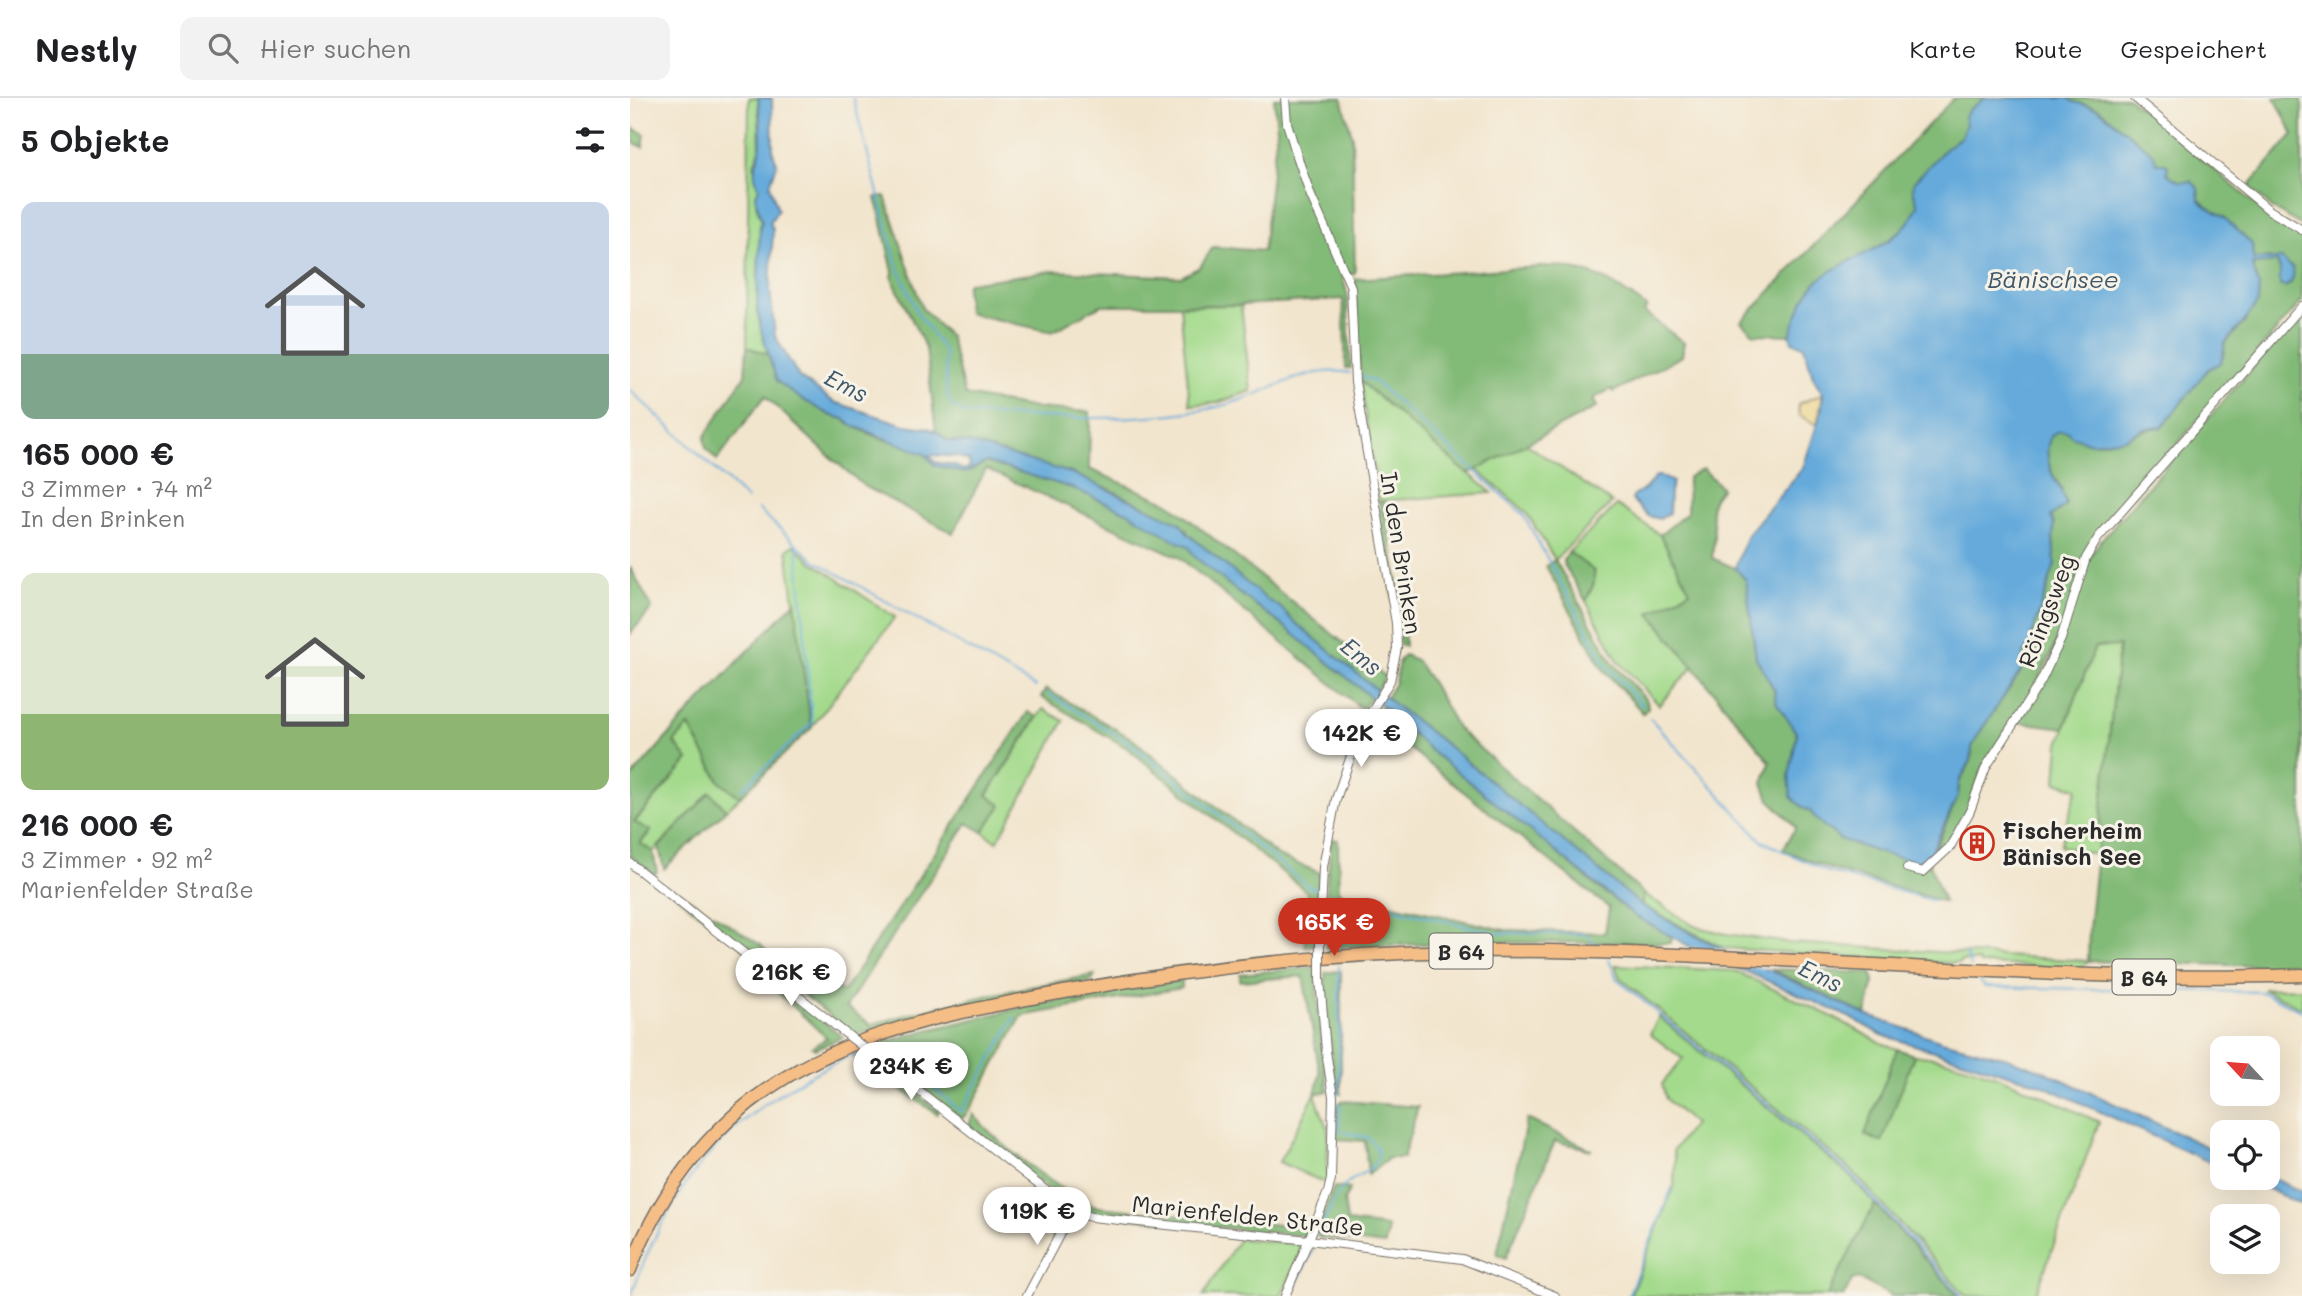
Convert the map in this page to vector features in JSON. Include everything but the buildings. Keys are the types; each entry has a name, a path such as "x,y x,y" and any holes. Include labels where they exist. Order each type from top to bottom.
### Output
{"main road":[{"name":"B 64","path":"630,1270 645,1233 669,1191 698,1152 726,1122 756,1097 788,1076 825,1056 920,1023 992,1006 1119,982 1213,968 1389,954 1465,951 1653,954 2143,978 2302,975"}],"street":[{"name":"In den Brinken","path":"1284,1296 1309,1240 1331,1179 1333,1097 1320,979 1323,867 1336,799 1360,730 1385,691 1393,671 1397,648 1355,382 1351,287 1311,196 1297,156 1287,123 1285,98"},
{"path":"2135,98 2269,210 2302,230"},
{"name":"Röingsweg","path":"1906,868 1923,872 1950,847 1965,823 1986,766 2041,681 2061,639 2085,558 2098,538 2302,306"},
{"name":"Marienfelder Straße","path":"630,863 1072,1211 1091,1217 1462,1259 1555,1296"},
{"path":"1027,1296 1072,1211"}],"green space":[{"path":"749,98 758,98 760,150 754,164 759,188 756,205 762,222 757,310 768,354 747,347"},
{"path":"1274,98 1342,98 1352,136 1355,274 1342,275 1347,293 1351,368 1346,368 1343,299 1241,305 1101,305 1052,332 968,313 968,283 1052,271 1181,277 1200,267 1213,247 1263,251 1277,129"},
{"path":"1954,98 1985,98 1961,137 1946,148 1913,189 1918,206 1909,224 1872,253 1850,260 1804,300 1790,335 1754,334 1741,322"},
{"path":"2069,98 2129,98 2267,214 2302,234 2302,301 2096,537 2058,638 2038,680 1984,765 1962,822 1948,845 1935,849 1958,796 1959,783 1971,761 1972,747 2022,670 2023,655 2055,564 2054,524 2051,516 2062,489 2049,465 2048,445 2052,434 2063,430 2093,443 2111,441 2162,427 2208,368 2214,366 2223,356 2225,343 2245,322 2257,302 2259,287 2252,264 2277,262 2280,269 2280,286 2291,283 2292,268 2269,258 2252,259 2224,217 2199,199 2198,188 2176,181 2157,164 2146,147 2099,109 2071,101"},
{"path":"2275,98 2302,98 2302,226 2272,208 2249,186 2293,134"},
{"path":"630,127 645,134 643,147 630,141"},
{"path":"885,196 922,308 950,337 965,395 1035,408 1090,412 1089,469 1169,503 1386,677 1376,690 1281,608 1266,599 1171,519 1074,474 969,443 947,441 936,432 926,349 892,278 893,272 876,197"},
{"path":"1554,266 1582,271 1604,279 1647,307 1644,312 1684,343 1682,356 1613,392 1611,389 1593,399 1597,407 1468,474 1360,381 1355,279"},
{"path":"1241,305 1251,391 1217,403 1190,405 1180,306"},
{"path":"2302,312 2302,967 2088,961 2089,929 2119,646 2095,647 2064,728 2018,722 2042,683 2089,559 2101,540"},
{"path":"747,347 768,354 777,381 830,415 844,419 881,439 897,442 925,454 942,467 970,471 986,462 1072,488 1127,512 1188,546 1196,557 1238,592 1371,697 1362,709 1179,557 986,469 953,533 864,486 765,396 717,460 706,447 705,436 745,375"},
{"path":"1360,381 1492,493 1379,501"},
{"path":"1525,443 1612,503 1555,560 1526,512 1476,469"},
{"path":"1703,469 1722,488 1713,500 1711,510 1714,535 1712,558 1735,568 1746,580 1756,658 1774,689 1776,702 1797,734 1789,776 1803,808 1810,811 1818,821 1917,862 1928,859 1944,902 1828,868 1783,850 1796,827 1769,799 1763,783 1770,762 1650,613 1690,591 1660,535 1687,513 1688,477"},
{"path":"1379,501 1384,501 1404,622 1405,647 1400,645"},
{"path":"1617,505 1660,535 1690,591 1650,614 1694,666 1659,705 1618,661 1586,601 1594,583 1569,552"},
{"path":"794,545 812,562 895,617 811,728 787,550"},
{"path":"1569,552 1594,571 1594,583 1586,601 1564,565 1563,560"},
{"path":"1555,560 1613,663 1647,701 1648,708 1643,713 1602,668 1546,566"},
{"path":"630,567 652,608 630,634"},
{"path":"795,602 811,728 740,797 720,782 689,726 674,742 688,760 634,822 651,831 640,843 653,852 657,872 654,874 630,855 630,779"},
{"path":"2119,646 2097,855 2060,846 2077,789 2056,782 2059,744 2095,647"},
{"path":"1404,655 1416,660 1458,729 1644,894 1641,905 1386,698 1395,683 1399,661"},
{"path":"1046,689 1131,738 1278,856 1320,873 1315,945 1305,947 1307,892 1127,748 1041,697"},
{"path":"1382,706 1430,750 1501,805 1596,886 1635,916 1673,937 1670,943 1466,942 1326,948 1327,880 1332,839 1338,840 1339,893 1505,930 1605,933 1609,908 1374,720"},
{"path":"1043,709 1064,721 997,842 983,832 1001,805 987,796"},
{"path":"1028,712 1037,717 987,795 1001,805 983,832 967,823 846,1007 871,1025 982,997 1095,975 1092,981 916,1017 854,1035 770,968 787,952 843,992"},
{"path":"689,725 720,782 740,797 726,810 710,793 653,852 640,843 651,831 634,823 688,760 674,742"},
{"path":"710,792 726,810 664,869 659,847"},
{"path":"676,890 762,946 769,954 759,960 674,894"},
{"path":"1644,894 1694,926 1726,934 1790,943 2088,961 2082,968 1980,964 1978,961 1945,963 1723,948 1641,905"},
{"path":"1615,965 1735,971 1897,1049 1865,1135 1881,1142 1914,1055 1986,1072 2099,1122 2035,1296 1966,1296 1852,1171 1620,978"},
{"path":"1315,967 1328,1091 1315,1094 1320,1074 1303,976 1240,981 1240,974"},
{"path":"1771,969 1871,973 1874,980 1866,1015"},
{"path":"757,970 843,1037 815,1049 812,1047 827,1038 756,972"},
{"path":"1341,971 1341,1094 1336,1093 1326,1008 1325,973"},
{"path":"1182,980 1182,988 1022,1016 962,1119 869,1046 1029,1006"},
{"path":"2302,988 2302,1008 2263,989"},
{"path":"1659,1017 1849,1175 1875,1204 1827,1296 1630,1296 1674,1186 1673,1151 1694,1124 1666,1099 1662,1084 1683,1059 1650,1034"},
{"path":"1897,1049 1914,1055 1882,1142 1865,1135"},
{"path":"864,1053 939,1111 937,1114 854,1057"},
{"path":"1315,1094 1328,1131 1327,1184 1279,1162"},
{"path":"1342,1101 1418,1107 1403,1158 1389,1158 1368,1175 1365,1141 1336,1139 1337,1105"},
{"path":"973,1114 1031,1167 1067,1191 1098,1207 1310,1228 1305,1236 1094,1214 1063,1199 1046,1187 969,1125"},
{"path":"1527,1119 1592,1150 1555,1141 1506,1258 1497,1254"},
{"path":"1334,1187 1350,1189 1344,1200 1347,1222 1388,1227 1385,1245 1319,1237 1316,1232"},
{"path":"1875,1204 1959,1296 1892,1296 1858,1278 1852,1280 1844,1296 1827,1296"},
{"path":"1239,1239 1298,1244 1301,1252 1281,1296 1203,1296"}],"sand":[{"path":"1823,394 1817,425 1799,415 1798,404"}],"water":[{"path":"758,98 772,98 773,152 777,164 770,185 778,210 770,222 773,229 770,290 775,336 799,377 834,402 905,425 928,428 947,441 969,443 1074,474 1180,523 1188,534 1266,599 1281,608 1395,705 1641,905 1696,936 1866,1015 2046,1072 2210,1148 2210,1162 2040,1084 1882,1035 1851,1018 1691,947 1635,916 1430,750 1382,706 1195,557 1188,546 1127,512 1072,488 986,462 965,473 934,465 925,454 851,425 798,397 777,381 757,310 762,222 755,197 759,188 755,172 761,144","holes":["929,455 959,457 969,461 970,467 964,470 935,462"]},
{"name":"Bänischsee","path":"1985,98 2069,98 2098,109 2153,153 2157,163 2168,166 2167,173 2181,181 2191,181 2198,188 2199,200 2224,217 2252,244 2253,259 2281,259 2293,268 2293,276 2285,287 2280,285 2277,262 2252,264 2259,287 2258,302 2225,343 2221,363 2208,369 2162,427 2142,429 2125,439 2091,443 2071,436 2068,432 2061,431 2051,437 2048,462 2066,505 2051,516 2054,524 2055,564 2023,655 2022,669 1972,747 1971,760 1959,783 1958,796 1928,859 1917,862 1840,839 1791,797 1789,776 1797,734 1776,702 1774,689 1756,658 1746,580 1735,568 1747,535 1803,468 1821,412 1823,394 1813,377 1804,346 1792,342 1790,335 1805,297 1820,279 1887,242 1909,221 1918,206 1913,189 1914,182 1946,148 1961,137 1966,125 1964,117"},
{"path":"1656,476 1673,482 1669,513 1660,519 1648,516 1632,500 1634,495 1645,489"},
{"path":"2280,1182 2302,1192 2302,1205 2270,1190 2280,1190"}],"pier":[{"path":"1685,947 1736,950 1779,969 1727,966"}],"waterway":[{"path":"853,98 896,262 917,312 945,352 947,396 952,406 966,414 1060,418 1155,416 1234,403 1315,373 1350,373"},
{"path":"1360,376 1375,382 1523,514 1606,665 1643,706"},
{"path":"630,390 747,499"},
{"path":"758,509 814,560 1036,687"},
{"path":"742,789 812,723 797,545"},
{"path":"1048,694 1130,743 1309,887 1316,889"},
{"path":"1650,718 1762,841 1826,871 1934,901"},
{"path":"1331,894 1496,933 1586,934 1600,948"},
{"path":"1339,947 1341,899"},
{"path":"1966,955 1971,966"},
{"path":"1608,958 1617,979 1850,1173 1962,1296"},
{"path":"1339,966 1339,1094"},
{"path":"1977,977 1985,987 2262,992 2302,1011"},
{"path":"913,1079 920,1076 961,1112 1015,1017"},
{"path":"631,1296 648,1252 690,1178 715,1147 744,1120 778,1095 858,1052 903,1084"},
{"path":"1319,1234 1339,1192 1370,1168 1378,1157 1377,1149 1369,1138 1339,1131 1340,1104"},
{"path":"1628,1296 1672,1188"},
{"path":"1291,1296 1313,1250"}],"place":[{"name":"Fischerheim Bänisch See","path":"1977,843"}],"water label":[{"name":"Ems","path":"847,385"},
{"name":"Ems","path":"1362,656"},
{"name":"Ems","path":"1821,975"}]}
